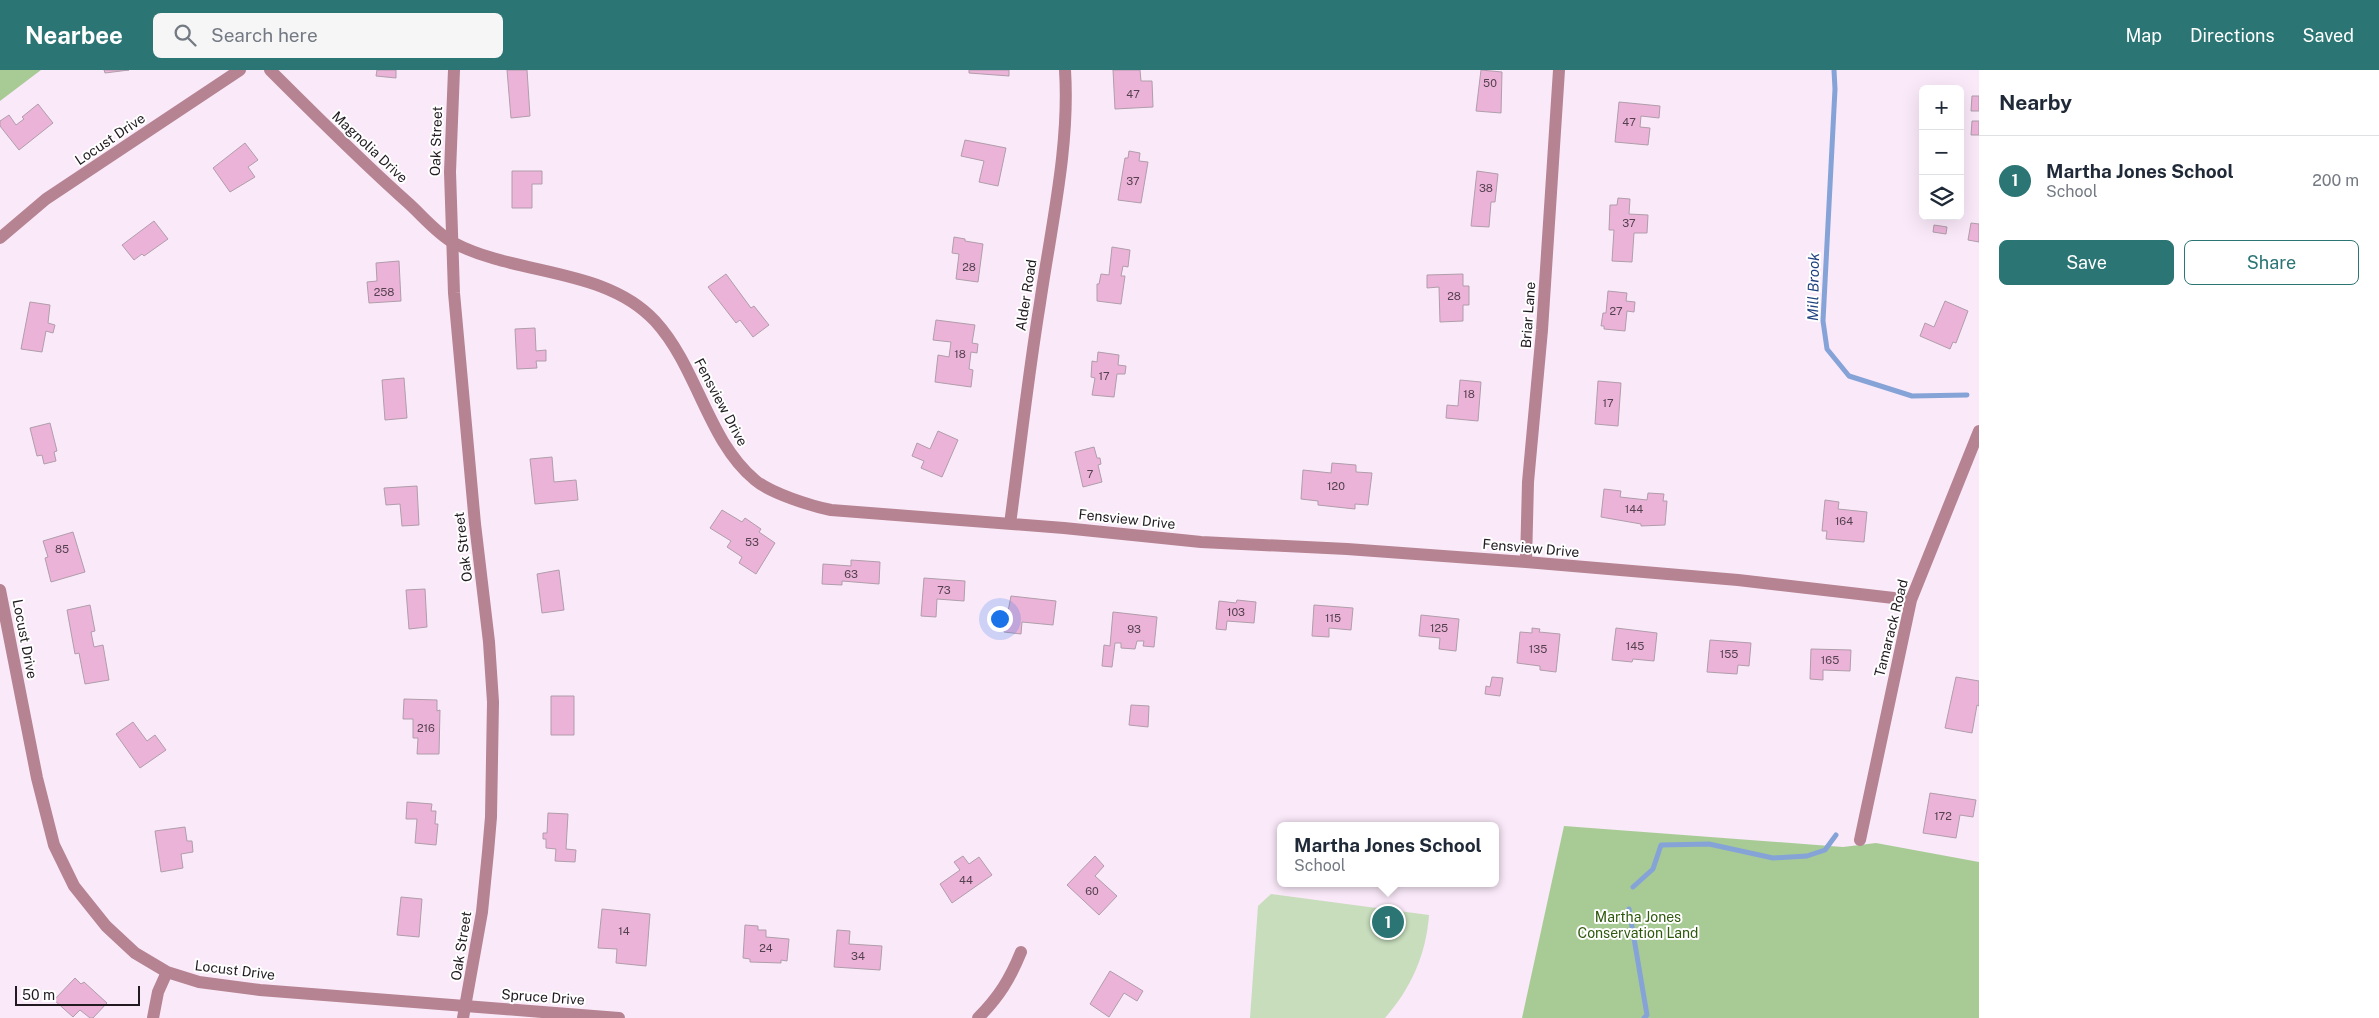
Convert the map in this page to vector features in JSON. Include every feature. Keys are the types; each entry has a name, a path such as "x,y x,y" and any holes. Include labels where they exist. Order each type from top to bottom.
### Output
{"street":[{"name":"Locust Drive","path":"0,238 46,199 240,70"},
{"name":"Magnolia Drive","path":"270,70 349,150 452,242"},
{"name":"Oak Street","path":"454,70 450,172 458,354 489,642 493,702 491,817 488,852 482,912 464,1012"},
{"name":"Alder Road","path":"1010,524 1039,304 1055,212 1067,98 1065,70"},
{"name":"Briar Lane","path":"1526,562 1528,482 1542,330 1559,70"},
{"name":"Fensview Drive","path":"452,242 477,253 586,282 629,299 656,321 672,343 694,379 734,459 756,482 805,504 831,510 1201,542 1347,549 1738,580 1910,600"},
{"name":"Tamarack Road","path":"1860,840 1910,600 1979,431"},
{"name":"Locust Drive","path":"0,590 37,778 54,845 74,886 106,926 136,953 166,972 199,982 464,1012"},
{"path":"978,1018 998,998 1012,974 1021,952"},
{"path":"153,1018 158,992 166,972"},
{"name":"Spruce Drive","path":"464,1012 619,1018"}],"green space":[{"path":"0,70 41,70 0,101"},
{"name":"Martha Jones Conservation Land","path":"1564,826 1843,847 1876,843 1979,862 1979,1018 1522,1018"},
{"path":"1271,894 1429,915 1425,944 1416,970 1410,983 1385,1018 1250,1018 1258,906"}],"building":[{"path":"104,70 129,70 105,73"},
{"path":"377,70 396,70 396,78 376,76"},
{"path":"507,70 527,70 530,116 511,118"},
{"path":"969,70 1009,70 1009,76 969,73"},
{"path":"1113,70 1140,70 1141,81 1152,81 1153,107 1115,109"},
{"path":"1481,70 1502,72 1501,113 1476,111"},
{"path":"1972,96 1979,96 1979,111 1971,111"},
{"path":"1619,102 1660,106 1659,118 1641,116 1640,127 1650,128 1648,145 1615,142"},
{"path":"38,104 53,123 19,150 0,126 0,121 9,115 16,125 24,119 22,117"},
{"path":"1972,121 1979,121 1979,135 1971,135"},
{"path":"965,140 1006,148 998,186 979,182 984,161 961,156"},
{"path":"245,143 258,160 248,167 255,177 230,192 213,168"},
{"path":"1129,151 1140,153 1139,161 1148,162 1141,203 1118,200 1125,158 1128,158"},
{"path":"512,171 542,171 542,184 532,184 532,208 512,208"},
{"path":"1477,171 1498,174 1495,202 1491,202 1489,227 1471,226"},
{"path":"1618,198 1630,199 1629,214 1648,215 1647,233 1634,233 1632,262 1612,261 1614,230 1609,230 1610,205 1617,205"},
{"path":"154,221 168,239 144,256 142,254 134,260 122,245"},
{"path":"1971,223 1979,224 1979,242 1968,240"},
{"path":"1934,225 1947,227 1946,234 1933,232"},
{"path":"954,237 983,244 978,282 956,279 959,254 952,253"},
{"path":"1112,247 1130,250 1128,267 1123,266 1121,276 1125,276 1121,304 1097,301 1097,284 1099,284 1101,274 1109,275"},
{"path":"399,261 401,301 369,303 367,282 377,281 376,263"},
{"path":"726,274 751,308 754,306 769,325 753,337 740,320 736,323 708,287"},
{"path":"1463,274 1463,286 1469,286 1469,305 1463,305 1463,321 1440,322 1439,287 1427,288 1427,275"},
{"path":"1608,291 1627,293 1626,301 1635,302 1634,312 1627,311 1625,331 1604,329 1604,326 1601,326 1603,313 1606,313"},
{"path":"1945,301 1968,311 1956,343 1953,342 1950,349 1920,336 1925,323 1934,327"},
{"path":"30,302 50,305 48,323 55,325 53,333 46,331 42,352 21,349"},
{"path":"936,320 975,325 972,343 978,344 977,353 971,352 969,369 973,370 971,387 935,382 938,355 949,357 951,342 933,340"},
{"path":"535,328 536,351 546,350 546,361 536,361 537,368 517,369 515,329"},
{"path":"1098,352 1119,355 1118,365 1126,366 1125,374 1117,374 1114,397 1092,395 1095,378 1091,377 1092,361 1097,362"},
{"path":"404,378 407,418 385,420 382,380"},
{"path":"1460,380 1481,382 1478,421 1446,418 1447,405 1458,406"},
{"path":"1598,381 1621,383 1618,426 1595,424"},
{"path":"50,423 57,451 54,452 56,461 44,464 42,455 37,456 30,428"},
{"path":"938,431 958,440 942,477 921,468 924,461 912,456 917,443 930,449"},
{"path":"1094,447 1097,458 1100,458 1101,464 1098,465 1102,482 1083,487 1075,452"},
{"path":"552,457 554,482 576,480 578,500 535,504 530,459"},
{"path":"1332,463 1356,465 1356,472 1372,473 1368,505 1355,504 1355,509 1318,505 1318,501 1301,499 1303,470 1331,473"},
{"path":"417,486 419,525 402,526 400,504 386,505 384,488"},
{"path":"1604,489 1621,491 1620,497 1647,500 1648,493 1664,494 1663,501 1667,501 1665,525 1641,526 1641,524 1601,517"},
{"path":"1825,500 1839,502 1838,509 1867,512 1864,542 1826,539 1827,531 1822,531"},
{"path":"722,510 742,522 745,518 761,529 759,532 775,543 756,574 739,563 742,557 727,547 731,541 710,528"},
{"path":"73,532 85,572 51,582 45,558 48,557 43,541"},
{"path":"851,560 880,562 879,584 842,581 842,585 822,584 823,564 851,566"},
{"path":"559,570 564,610 542,613 537,574"},
{"path":"924,578 965,581 964,601 937,599 936,617 921,616"},
{"path":"425,589 427,627 409,629 406,590"},
{"path":"1011,596 1056,601 1053,625 1022,622 1021,634 1004,632"},
{"path":"1237,600 1256,602 1254,623 1227,621 1226,630 1216,629 1219,601 1236,603"},
{"path":"90,605 95,631 91,632 94,647 103,645 109,680 85,684 79,653 75,654 67,610"},
{"path":"1314,605 1353,608 1351,630 1329,628 1329,637 1312,636"},
{"path":"1113,612 1157,617 1154,647 1143,646 1144,641 1137,641 1135,649 1121,648 1121,643 1115,643 1112,667 1102,666 1104,645 1110,646"},
{"path":"1421,615 1459,619 1456,651 1439,649 1440,638 1419,636"},
{"path":"1532,628 1540,629 1539,632 1560,634 1556,672 1540,670 1540,666 1517,663 1520,632 1532,633"},
{"path":"1616,628 1657,633 1654,661 1633,659 1632,662 1612,660"},
{"path":"1710,640 1751,643 1749,666 1738,665 1737,674 1707,672"},
{"path":"1811,649 1851,650 1850,671 1823,670 1823,680 1810,679"},
{"path":"1492,677 1503,678 1500,696 1485,694 1486,686 1490,687"},
{"path":"1956,677 1979,681 1979,706 1977,705 1972,733 1945,728"},
{"path":"551,696 574,696 574,735 551,735"},
{"path":"404,699 437,700 437,711 440,710 439,754 417,754 418,738 413,738 413,719 403,719"},
{"path":"1131,705 1149,706 1148,727 1129,725"},
{"path":"133,722 147,741 155,735 166,750 140,768 116,734"},
{"path":"1930,793 1976,800 1973,817 1960,815 1956,838 1923,833"},
{"path":"407,802 432,804 431,811 436,811 435,824 438,824 436,845 415,843 417,819 406,819"},
{"path":"548,813 568,814 566,849 576,850 575,862 555,861 556,849 546,848 546,839 543,839 543,833 547,833"},
{"path":"185,827 187,841 192,841 193,852 181,854 183,868 161,872 155,831"},
{"path":"963,856 969,864 979,857 992,875 952,903 940,884 960,870 954,862"},
{"path":"1095,856 1104,866 1095,876 1117,896 1099,915 1067,885"},
{"path":"401,897 422,899 419,937 397,935"},
{"path":"602,909 650,914 646,966 616,963 617,949 598,948"},
{"path":"745,925 758,926 758,930 766,930 766,937 789,939 787,961 781,960 781,963 750,962 750,959 743,958"},
{"path":"837,930 850,931 849,944 882,946 880,970 834,967"},
{"path":"1110,971 1143,991 1137,1001 1124,993 1109,1017 1090,1004"},
{"path":"75,978 81,984 84,982 107,1003 93,1018 90,1018 80,1010 73,1017 54,1000"}],"waterway":[{"name":"Mill Brook","path":"1834,70 1835,89 1823,321 1827,349 1849,376 1912,396 1967,395"},
{"path":"1633,887 1653,869 1661,845 1709,844 1773,858 1807,856 1825,850 1836,835"},
{"path":"1629,909 1647,1015 1644,1018"}],"place":[{"name":"Martha Jones School","path":"1388,922"}]}
